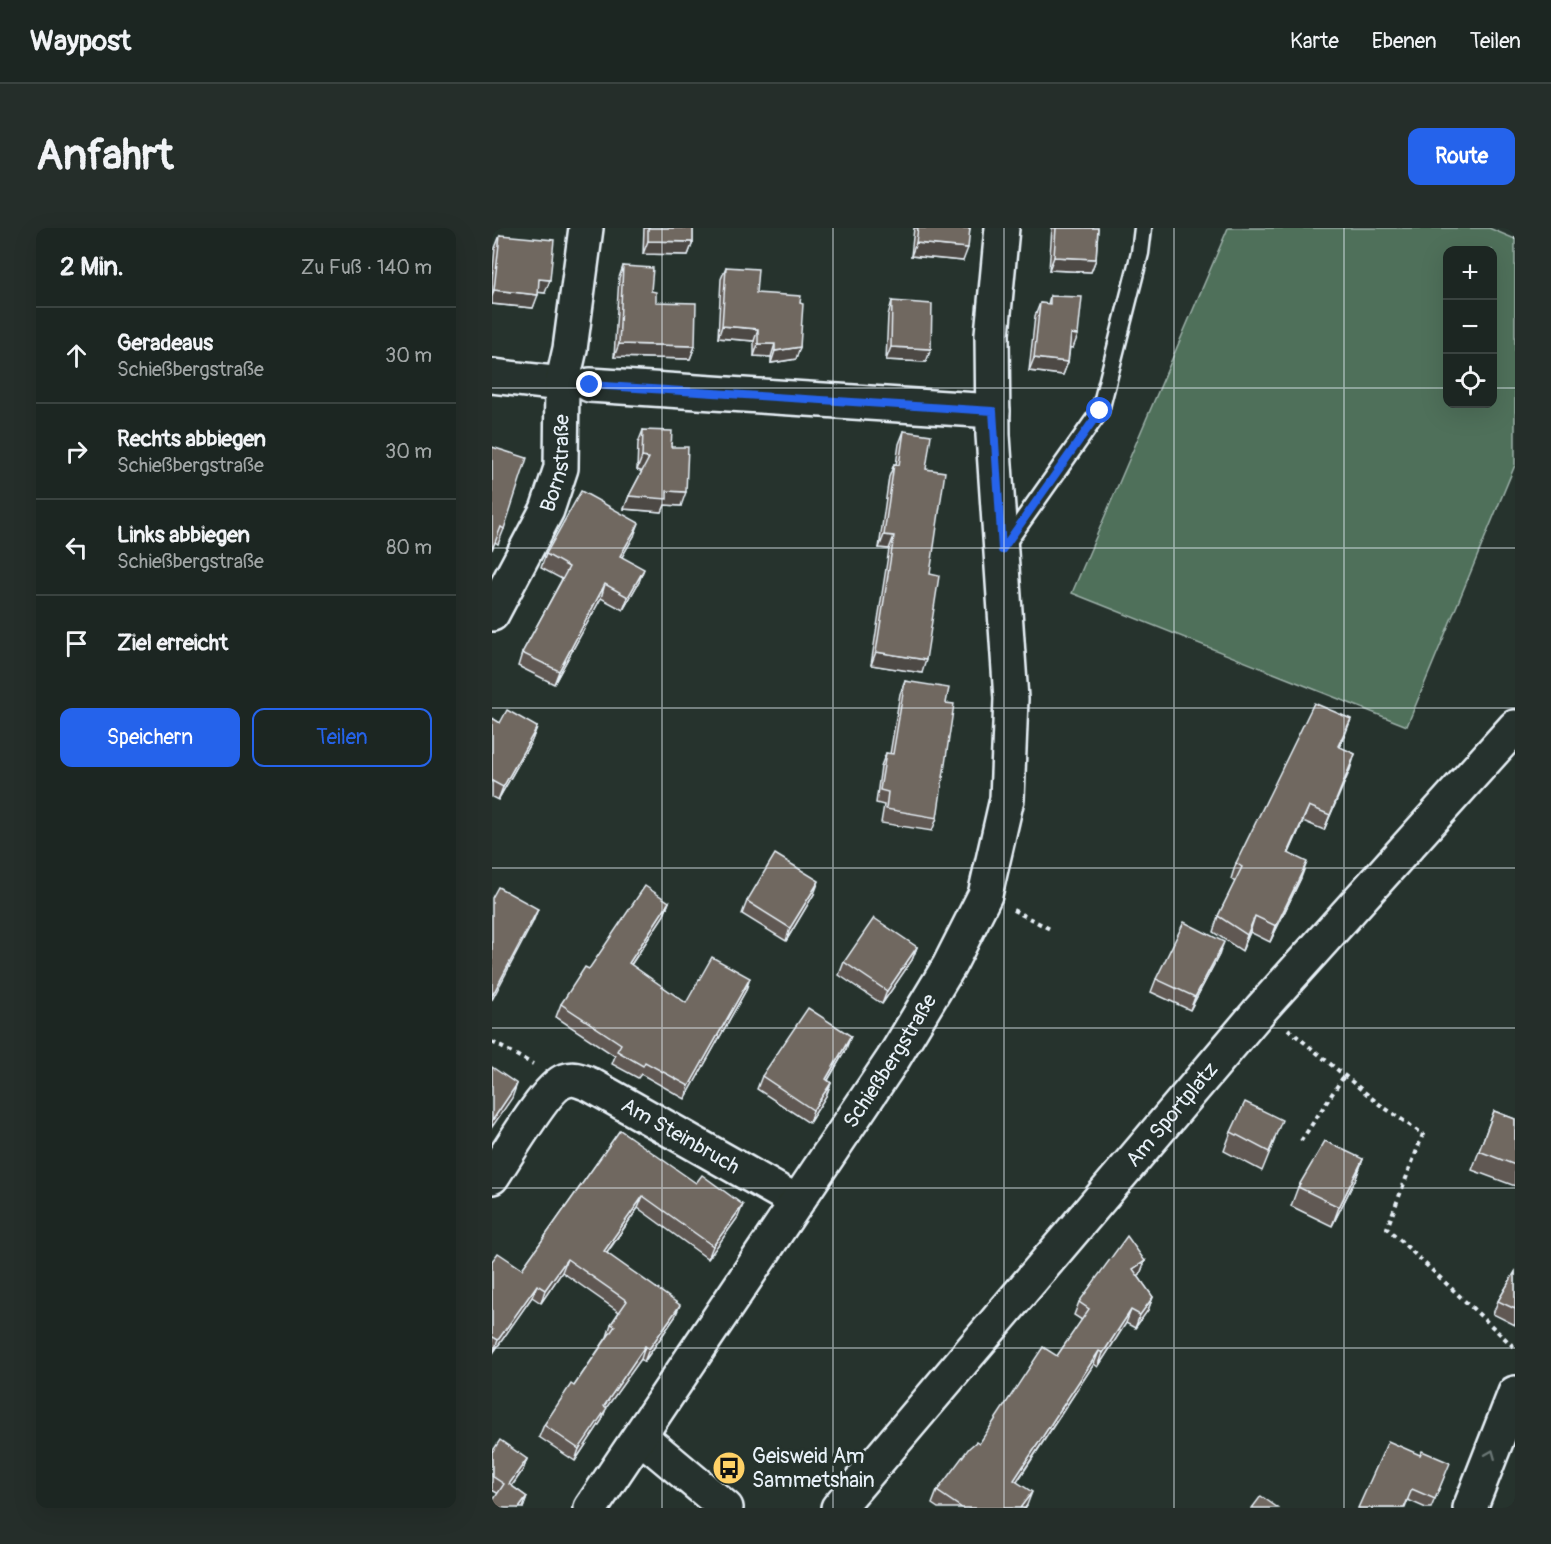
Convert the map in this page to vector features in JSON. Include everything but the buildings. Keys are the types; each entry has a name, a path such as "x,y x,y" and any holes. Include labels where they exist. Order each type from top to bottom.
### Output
{"street":[{"name":"Bornstraße","path":"492,614 547,510 561,468 576,385 570,349 586,228"},
{"name":"Schießbergstraße","path":"591,1508 641,1437 796,1201 893,1059 949,966 986,895 1007,799 1011,699 993,411 992,334 1002,228"},
{"path":"492,376 576,385 993,411"},
{"name":"Am Sportplatz","path":"838,1508 1261,1009 1515,727"},
{"name":"Am Steinbruch","path":"562,1081 575,1078 591,1084 796,1201"},
{"path":"492,1177 549,1093 562,1081"},
{"path":"1470,1508 1515,1393"},
{"path":"641,1437 726,1508"}],"lane":[{"path":"1002,550 1100,411 1140,253 1143,228"}],"path":[{"path":"986,895 1050,929"},
{"path":"1290,1030 1344,1076 1423,1134 1387,1228 1515,1348"},
{"path":"492,1042 562,1081"},
{"path":"1301,1141 1344,1076"}],"green space":[{"path":"1228,228 1489,228 1515,239 1515,465 1407,726 1072,593"}],"place":[{"name":"Geisweid Am Sammetshain","path":"729,1468"}],"route":[{"path":"590,385 993,411 1002,550 1100,411"}]}
